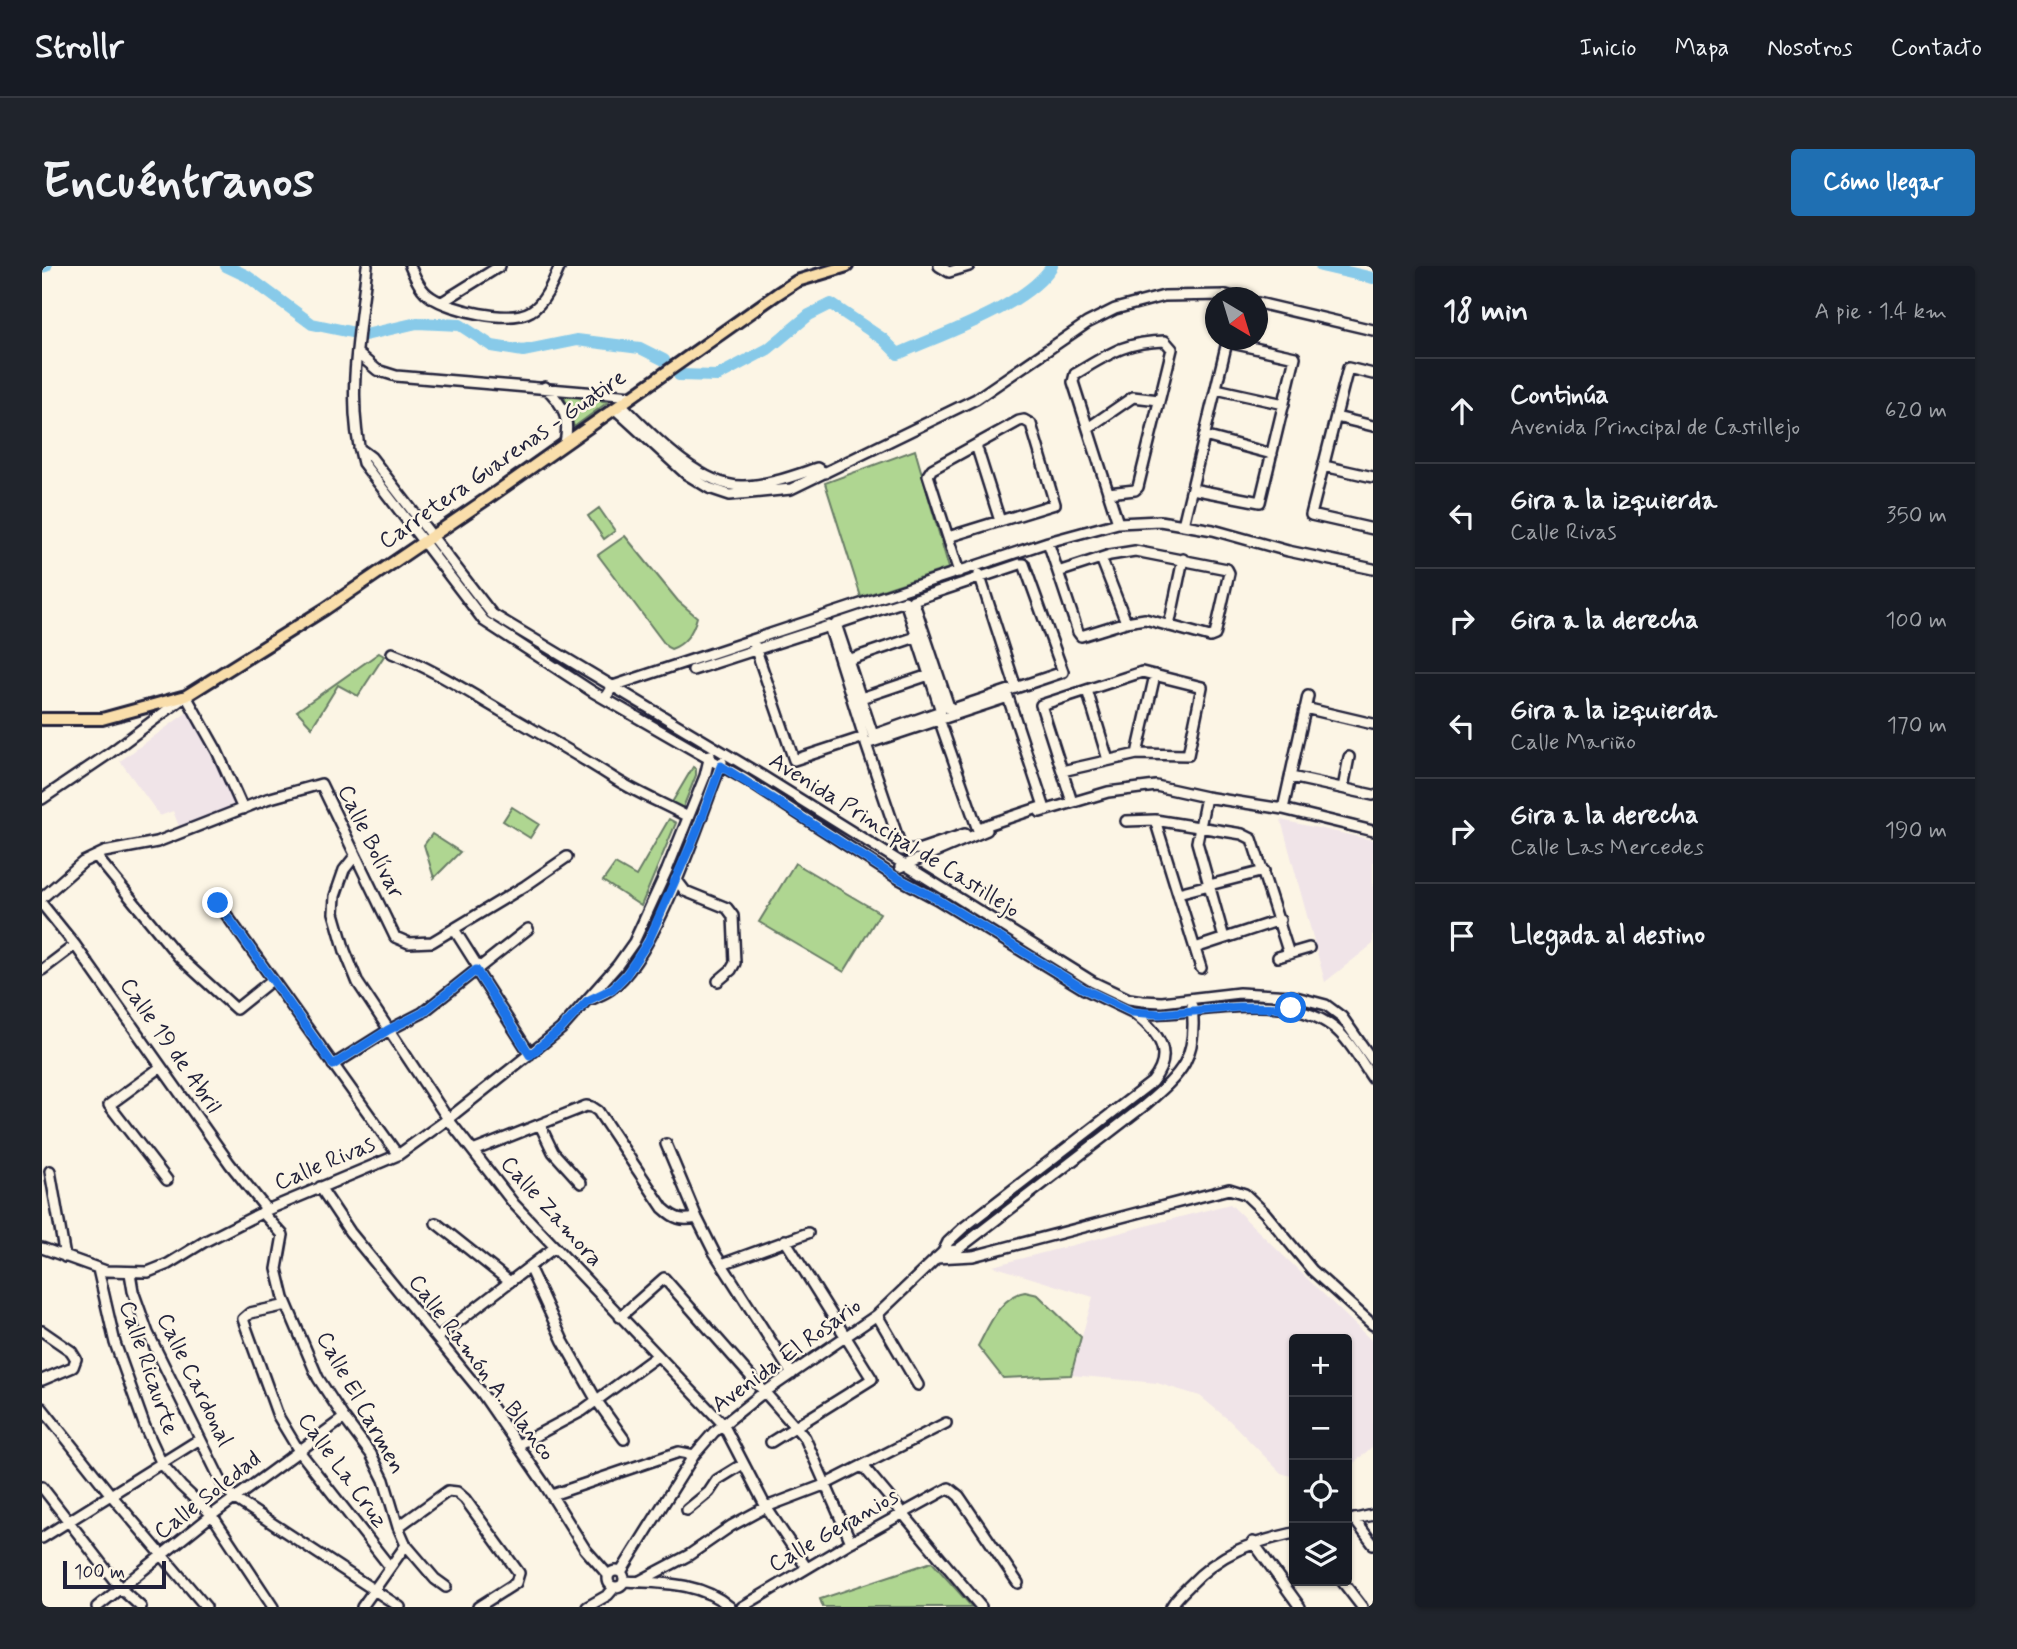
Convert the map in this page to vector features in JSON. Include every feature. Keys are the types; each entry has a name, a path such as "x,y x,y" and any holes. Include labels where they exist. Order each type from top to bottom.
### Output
{"main road":[{"name":"Carretera Guarenas - Guatire","path":"42,719 102,719 186,695 325,609 789,286 833,267 847,266"}],"street":[{"path":"367,266 357,353 355,432 363,463 427,539"},
{"path":"410,266 429,296 485,316 521,315 535,308 561,266"},
{"path":"442,302 500,266"},
{"path":"940,266 949,272 969,266"},
{"path":"618,407 686,474 709,488 730,495 791,489 976,400 1087,323 1115,309 1164,296 1205,295"},
{"path":"1268,305 1373,330"},
{"path":"1108,493 1135,490 1138,487 1172,349 1165,341 1150,341 1116,349 1075,374 1073,382 1108,493 1118,523"},
{"path":"1183,525 1227,342 1295,357 1260,502 1192,489"},
{"path":"357,353 377,370 396,376 636,394"},
{"path":"1373,374 1348,368 1311,515 1373,529"},
{"path":"545,387 558,400 567,415 565,443"},
{"path":"1216,389 1284,404"},
{"path":"1088,428 1133,397 1159,400"},
{"path":"1336,417 1373,426"},
{"path":"948,537 1055,504 1031,424 1024,420 1019,421 932,469 929,475 948,537 959,572"},
{"path":"1204,436 1272,454"},
{"path":"976,445 1000,521"},
{"path":"1324,466 1373,477"},
{"path":"605,699 612,686 753,640 868,608 905,601 941,712 873,735 836,624 868,608 959,572 1048,542 1118,523 1160,521 1213,530 1289,551 1373,568"},
{"name":"Avenida Principal de Castillejo","path":"427,539 492,614 1105,988 1129,999 1163,1002 1240,993 1292,996 1326,1005 1342,1017 1373,1060"},
{"name":"Avenida Principal de Castillejo","path":"427,539 484,621 605,699 721,766 894,876 937,899 1084,989 1132,1012 1163,1014 1239,1007 1291,1008 1314,1016 1335,1028 1373,1079"},
{"path":"1048,542 1077,632 1081,636 1145,619 1210,637 1215,635 1229,573 1227,569 1135,551 1101,558 1058,572"},
{"path":"1101,558 1126,622"},
{"path":"1169,626 1183,559"},
{"path":"1024,564 1063,672 1016,688 950,710 913,600 1024,564"},
{"path":"976,566 1016,688"},
{"path":"693,670 756,650 829,626 864,737 794,760 756,650 753,640"},
{"path":"848,660 916,637"},
{"path":"392,653 449,680 646,797 666,804 688,817"},
{"path":"1062,771 1137,754 1188,755 1202,687 1142,672 1041,705 1062,771 1072,802"},
{"path":"861,698 929,675"},
{"path":"1137,754 1155,675"},
{"path":"1087,690 1108,761"},
{"path":"42,799 110,753 186,695 246,808"},
{"path":"1283,809 1308,695"},
{"path":"894,876 902,864 1044,806 1008,697 868,742 866,747 902,850 921,849 965,834"},
{"path":"1305,708 1373,724"},
{"path":"939,719 979,831"},
{"name":"Calle Rivas","path":"42,1248 99,1269 148,1272 168,1264 264,1211 398,1155 448,1119 561,1029 634,942 661,884 705,775 713,747"},
{"name":"Calle Rivas","path":"587,1001 612,989 626,975 648,942 696,833 725,754"},
{"path":"1343,789 1349,757"},
{"path":"1291,777 1373,796"},
{"name":"Calle Bolívar","path":"42,898 83,862 104,852 157,842 267,799 321,784 395,937 409,943 432,942 567,857"},
{"path":"979,831 1108,792 1156,786 1283,809 1373,831"},
{"path":"1206,797 1197,842 1224,938"},
{"path":"1155,820 1201,968"},
{"path":"1126,821 1155,820 1242,834 1252,839 1289,954"},
{"path":"96,856 179,957 236,1009 272,980"},
{"name":"Calle Zamora","path":"355,856 344,870 335,896 334,914 358,984 448,1119 514,1204 723,1424 766,1507 806,1567"},
{"path":"1178,893 1264,871"},
{"path":"661,884 727,908 733,916 735,963 718,981"},
{"path":"673,887 685,891"},
{"path":"218,903 398,1155"},
{"name":"Calle 19 de Abril","path":"42,904 75,945 264,1211"},
{"path":"1195,948 1280,920"},
{"path":"454,929 530,1055"},
{"path":"333,1065 388,1030 422,1013 528,929"},
{"path":"42,970 75,945"},
{"path":"1278,957 1309,948"},
{"name":"Avenida El Rosario","path":"939,1255 957,1250 1173,1081 1185,1066 1192,1048 1191,999"},
{"path":"1163,1014 1179,1000"},
{"path":"1132,1012 1157,1035"},
{"name":"Avenida El Rosario","path":"587,1607 620,1586 622,1576 694,1455 723,1424 877,1315 963,1228 1152,1082 1162,1066 1163,1050 1157,1035 1163,1014"},
{"path":"161,1067 110,1105 167,1180"},
{"path":"473,1151 586,1106 592,1107 598,1111 663,1208 675,1219 683,1221 697,1218"},
{"path":"540,1125 553,1152 581,1183"},
{"path":"666,1144 697,1218 722,1264 792,1374"},
{"path":"50,1171 65,1257"},
{"name":"Calle Ramón A. Blanco","path":"320,1187 350,1232 481,1392 552,1495 584,1549 608,1575"},
{"path":"939,1255 973,1256 1229,1189 1245,1194 1265,1213 1312,1270 1373,1325"},
{"name":"Calle El Carmen","path":"264,1211 283,1235 276,1269 287,1305 318,1378 372,1454 407,1545 446,1587"},
{"path":"436,1223 510,1282"},
{"path":"722,1264 808,1233"},
{"path":"771,1442 872,1379 785,1240"},
{"path":"437,1338 555,1247"},
{"path":"529,1267 563,1341 597,1401 624,1439"},
{"name":"Calle Ricaurte","path":"99,1269 115,1343 145,1427 162,1464 212,1515 273,1607"},
{"name":"Calle Cardonal","path":"130,1273 133,1291 148,1333 222,1483 235,1499"},
{"path":"620,1317 664,1278 805,1438 850,1542"},
{"name":"Calle La Cruz","path":"287,1305 250,1313 243,1319 278,1416 299,1451 390,1567"},
{"path":"877,1315 918,1385"},
{"path":"42,1331 71,1351 76,1359 73,1367 42,1380"},
{"path":"518,1445 597,1401 657,1356"},
{"path":"42,1408 206,1607"},
{"name":"Calle Soledad","path":"97,1607 212,1515 344,1418"},
{"path":"638,1582 689,1555 731,1526 766,1507 824,1485 946,1423"},
{"path":"42,1538 200,1439"},
{"path":"552,1495 679,1452 694,1455"},
{"path":"687,1510 709,1492 717,1480 743,1464"},
{"path":"863,1466 981,1607"},
{"path":"42,1487 121,1589 141,1607"},
{"name":"Calle Geranios","path":"742,1607 806,1567 903,1515 945,1489 954,1490 1018,1583"},
{"path":"398,1527 449,1490 457,1492 465,1499 519,1573 516,1583 478,1607"},
{"path":"235,1499 400,1607"},
{"path":"1352,1520 1373,1515"},
{"path":"1352,1522 1373,1544"},
{"path":"1171,1607 1199,1575 1228,1553 1253,1542 1289,1534"},
{"path":"1253,1542 1300,1607"},
{"path":"362,1607 407,1545"},
{"path":"615,1587 609,1583 608,1575 614,1571 638,1582 692,1587 716,1595 730,1607"},
{"path":"1346,1586 1362,1607"}],"shaded area":[{"path":"189,711 237,808 180,829 173,811 160,816 120,761"},
{"path":"1281,820 1373,840 1373,944 1325,982"},
{"path":"1230,1204 1373,1342 1373,1446 1352,1465 1352,1334 1289,1334 1289,1475 1281,1473 1230,1421 1200,1396 1157,1383 1071,1375 1093,1297 993,1266"}],"green space":[{"path":"563,393 608,402 574,427"},
{"path":"915,450 949,568 861,597 825,483"},
{"path":"599,508 615,531 604,539 588,516"},
{"path":"625,536 678,601 697,617 688,637 676,647 667,647 598,555"},
{"path":"379,653 384,656 358,696 338,685 312,727 297,711"},
{"path":"693,767 696,769 696,775 682,810 671,804"},
{"path":"512,807 539,824 530,838 503,821"},
{"path":"669,819 676,823 641,906 603,881 615,864 636,876"},
{"path":"432,834 460,852 434,878 424,845"},
{"path":"795,863 880,913 844,972 759,922"},
{"path":"1025,1292 1038,1295 1081,1337 1071,1375 1003,1378 978,1346 1002,1306 1009,1299"},
{"path":"932,1562 972,1607 823,1607 820,1599"}],"waterway":[{"path":"42,267 46,266"},
{"path":"226,266 247,276 312,324 365,335 417,323 460,325 492,346 523,351 577,340 640,348 664,360"},
{"path":"679,375 717,376 768,349 809,315 831,304 883,339 898,354 1004,306 1024,294 1052,266"},
{"path":"1321,266 1373,278"}],"route":[{"path":"218,903 333,1065 388,1030 422,1013 476,970 530,1055 561,1029 587,1001 612,989 626,975 648,942 696,833 721,766 894,876 937,899 1084,989 1132,1012 1160,1014 1239,1007 1291,1008"}]}
